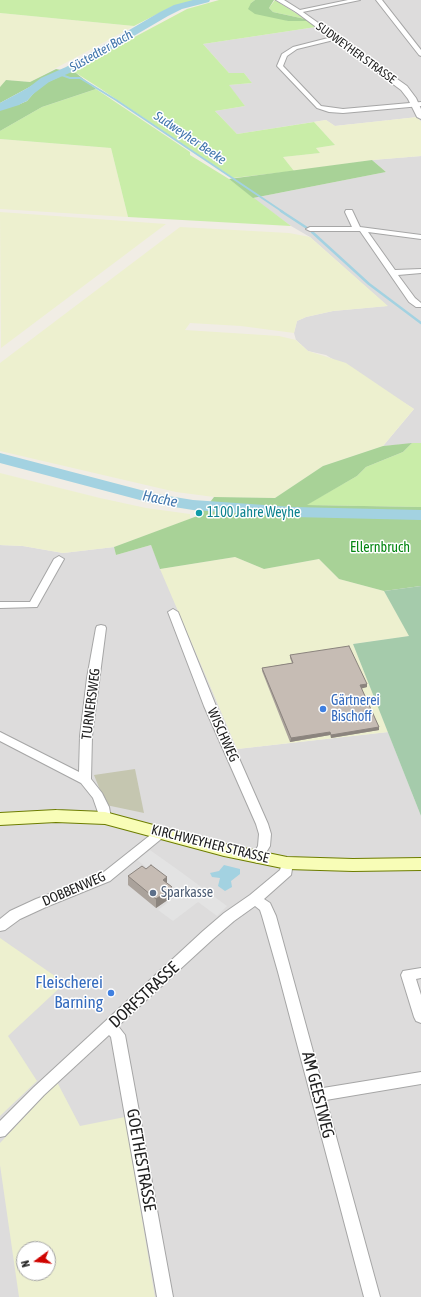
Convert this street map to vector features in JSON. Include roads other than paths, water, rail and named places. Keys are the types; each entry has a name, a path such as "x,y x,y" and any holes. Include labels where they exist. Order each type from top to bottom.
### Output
{"main road":[{"name":"KIRCHWEYHER STRASSE","path":"0,819 56,816 106,818 224,850 287,863 353,865 421,864"}],"street":[{"name":"SUDWEYHER STRASSE","path":"279,0 298,11 404,88 418,104 421,117"},
{"path":"327,0 335,4"},
{"path":"298,11 357,0"},
{"path":"379,0 421,54"},
{"path":"336,38 296,48 284,55 280,66 319,107 329,110 343,111 418,104"},
{"path":"349,212 412,300 419,305"},
{"path":"310,229 360,229 421,237"},
{"path":"393,273 421,271"},
{"path":"0,605 33,605 59,559"},
{"name":"WISCHWEG","path":"173,612 210,706 262,824 265,834 264,846 257,858"},
{"name":"TURNERSWEG","path":"85,780 86,736 101,628"},
{"path":"0,736 85,780 98,796 104,808 106,818"},
{"name":"DOBBENWEG","path":"0,926 15,915 41,903 105,878 162,832"},
{"name":"DORFSTRASSE","path":"0,1131 39,1091 208,935 229,917 255,899 286,872 287,863"},
{"name":"AM GEESTWEG","path":"255,899 265,906 269,916 372,1297"},
{"path":"421,973 408,975 421,1017"},
{"name":"GOETHESTRASSE","path":"110,1027 118,1035 165,1297"},
{"path":"317,1095 421,1078"}],"water":[{"path":"61,70 69,72 40,86 27,101 0,110 0,103"},
{"path":"224,865 240,869 240,874 231,881 232,887 225,891 218,886 220,878 212,877 210,873 219,871"}],"waterway":[{"name":"Süstedter Bach","path":"0,108 15,103 45,80 70,69 164,14 178,7 205,0"},
{"name":"Sudweyher Beeke","path":"59,74 70,78 80,78 116,100 283,212"},
{"name":"Sudweyher Beeke","path":"281,211 307,228"},
{"name":"Sudweyher Beeke","path":"312,232 369,284 421,323"},
{"name":"Hache","path":"0,458 155,499 193,505 293,512 421,515"}],"place":[{"name":"1100 Jahre Weyhe","path":"199,513"},
{"name":"Gärtnerei Bischoff","path":"323,709"},
{"name":"Sparkasse","path":"153,893"},
{"name":"Fleischerei Barning","path":"111,993"}],"park label":[{"name":"Ellernbruch","path":"380,548"}]}
